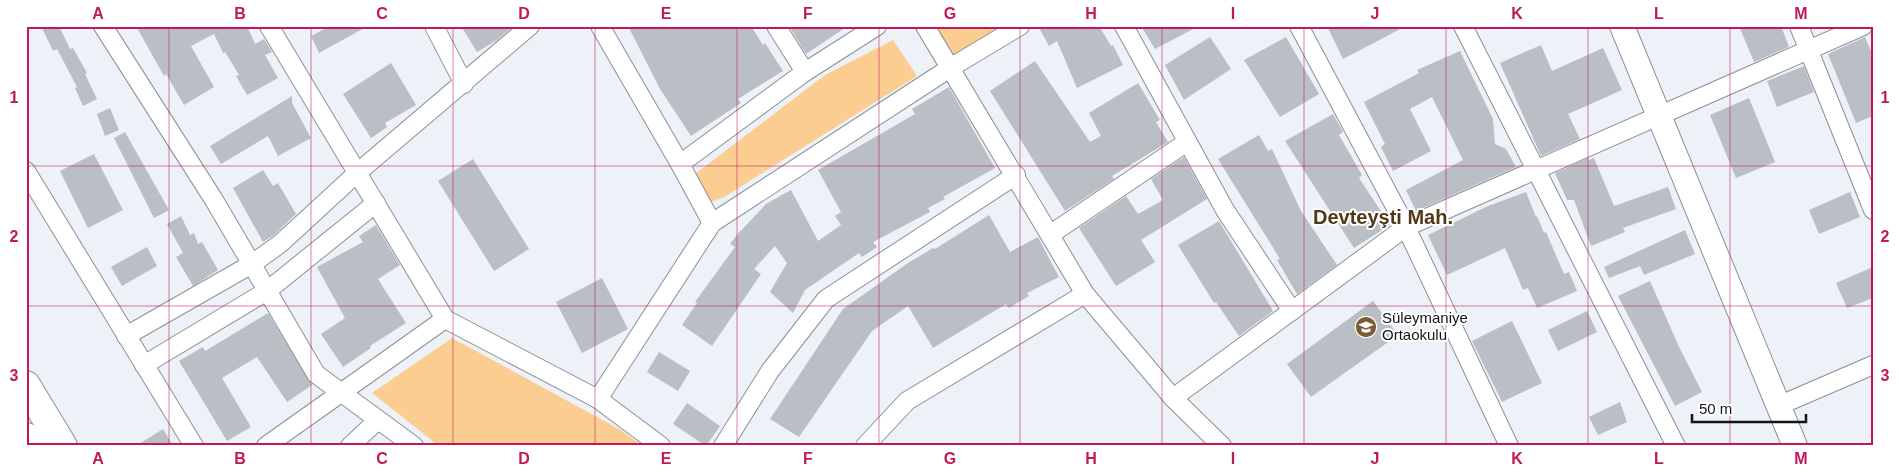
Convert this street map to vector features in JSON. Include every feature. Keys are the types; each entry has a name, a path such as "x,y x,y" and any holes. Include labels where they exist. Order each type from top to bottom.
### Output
{"highway":[{"path":"26,385 63,446"},
{"path":"26,437 32,446"}],"street":[{"path":"103,26 214,200 316,374 414,446"},
{"path":"269,26 445,319 598,399 661,446"},
{"path":"434,26 464,84"},
{"path":"126,336 252,264 281,243 357,173 530,26"},
{"path":"600,26 712,223"},
{"path":"776,26 805,72"},
{"path":"680,164 805,72 877,26"},
{"path":"925,26 1086,294 1173,398 1222,446"},
{"path":"598,399 712,223 950,68 1020,26"},
{"path":"1124,26 1225,210 1292,311"},
{"path":"1299,26 1406,227 1508,446"},
{"path":"1463,26 1676,446"},
{"path":"1622,26 1778,406 1791,444"},
{"path":"1799,26 1873,210"},
{"path":"1173,398 1406,227 1863,26"},
{"path":"1051,234 1187,142"},
{"path":"26,171 194,446"},
{"path":"723,446 770,370 826,299 1016,175"},
{"path":"144,365 267,291 376,203"},
{"path":"865,446 907,401 1086,294"},
{"path":"266,446 445,319"},
{"path":"1778,406 1873,365"},
{"path":"350,446 378,420"}],"shaded area":[{"path":"932,26 1006,26 950,59"},
{"path":"893,40 917,76 724,197 710,202 691,177 825,75"},
{"path":"452,338 619,429 643,446 439,446 372,393"}],"building":[{"path":"41,26 59,26 70,49 73,48 87,73 85,74 97,99 83,106 75,88 77,87 57,49 53,51"},
{"path":"136,26 247,26 255,44 264,39 272,52 265,55 278,78 247,95 236,76 239,75 225,52 223,53 214,34 191,46 214,87 184,105 166,74 164,76"},
{"path":"330,26 368,26 319,53 311,36"},
{"path":"461,26 513,26 497,40 477,52"},
{"path":"628,26 751,26 763,45 765,43 783,71 738,99 741,103 691,136 660,89"},
{"path":"789,26 848,26 806,54"},
{"path":"1038,26 1099,26 1111,46 1113,45 1123,65 1077,88 1057,41 1049,46"},
{"path":"1141,26 1199,26 1155,49"},
{"path":"1327,26 1406,26 1343,59"},
{"path":"1739,26 1781,26 1789,47 1754,62"},
{"path":"1210,37 1231,69 1184,100 1165,65"},
{"path":"1286,37 1319,94 1280,117 1244,60"},
{"path":"1865,37 1873,56 1873,116 1856,123 1828,54"},
{"path":"1541,45 1552,71 1603,48 1622,90 1568,114 1580,139 1541,156 1500,63"},
{"path":"1460,51 1493,119 1495,144 1506,149 1516,167 1416,211 1406,190 1463,160 1432,97 1410,109 1431,151 1393,171 1381,147 1385,144 1364,102 1419,73 1417,70"},
{"path":"1035,61 1090,142 1101,136 1089,113 1138,83 1160,120 1156,122 1168,142 1112,176 1114,179 1065,211 990,91"},
{"path":"391,63 416,105 385,123 387,127 371,138 343,94"},
{"path":"1804,66 1814,92 1777,107 1767,81"},
{"path":"949,87 995,168 943,197 945,199 928,208 930,212 873,242 877,247 862,257 859,253 805,290 793,313 770,292 787,263 775,246 754,269 761,274 712,346 682,325 697,303 695,302 735,247 730,244 766,204 791,190 818,241 841,225 835,216 841,212 818,170 915,114 912,109"},
{"path":"292,96 292,103 311,138 278,156 268,136 221,164 210,146"},
{"path":"1749,98 1775,162 1736,178 1710,115"},
{"path":"110,108 119,130 105,136 97,114"},
{"path":"1333,114 1343,132 1339,135 1362,175 1359,178 1390,225 1354,248 1285,141"},
{"path":"125,132 169,210 154,218 114,138"},
{"path":"1259,135 1268,151 1272,149 1301,211 1337,265 1297,294 1277,260 1280,259 1218,159"},
{"path":"94,154 123,210 88,228 60,171"},
{"path":"1184,157 1207,199 1141,240 1155,262 1116,286 1079,228 1126,196 1138,214 1163,200 1151,179"},
{"path":"1588,158 1589,160 1594,158 1614,206 1668,187 1676,209 1623,228 1625,232 1591,246 1574,200 1567,200 1555,173"},
{"path":"473,159 529,249 494,271 438,181"},
{"path":"263,170 273,186 278,183 296,214 274,235 263,242 233,188"},
{"path":"1526,192 1564,274 1569,272 1577,291 1537,308 1528,288 1523,290 1505,248 1447,275 1428,235 1488,206"},
{"path":"1850,192 1860,217 1819,234 1809,210"},
{"path":"989,215 1010,252 1038,237 1059,277 1027,293 1029,296 1009,308 1006,304 933,348 908,306 872,331 799,437 770,419 843,309 908,263 933,248 935,249"},
{"path":"181,216 190,235 194,233 198,244 202,242 218,270 193,286 176,257 183,253 167,224"},
{"path":"1219,221 1273,311 1239,336 1216,302 1214,303 1178,245"},
{"path":"376,225 400,265 378,279 406,323 370,346 371,348 343,367 321,334 345,318 317,267 363,242 359,236"},
{"path":"1685,230 1695,254 1644,275 1640,266 1609,278 1604,267"},
{"path":"147,247 157,266 122,286 111,267"},
{"path":"1873,267 1873,298 1847,308 1836,283"},
{"path":"602,278 628,329 582,353 556,302"},
{"path":"1650,281 1679,347 1702,392 1675,406 1618,296"},
{"path":"1373,301 1398,335 1311,397 1287,364"},
{"path":"1587,311 1597,332 1558,351 1548,330"},
{"path":"268,313 312,385 287,402 257,357 222,378 251,427 227,441 179,361 203,347 205,351"},
{"path":"1512,321 1542,383 1502,402 1472,341"},
{"path":"659,352 690,371 678,391 647,372"},
{"path":"1620,402 1627,422 1598,435 1589,417"},
{"path":"687,403 720,426 706,446 673,424"},
{"path":"163,429 173,446 136,446"}],"place":[{"name":"Süleymaniye Ortaokulu","path":"1366,327"}],"district":[{"name":"Devteyşti Mah.","path":"1383,217"}]}
